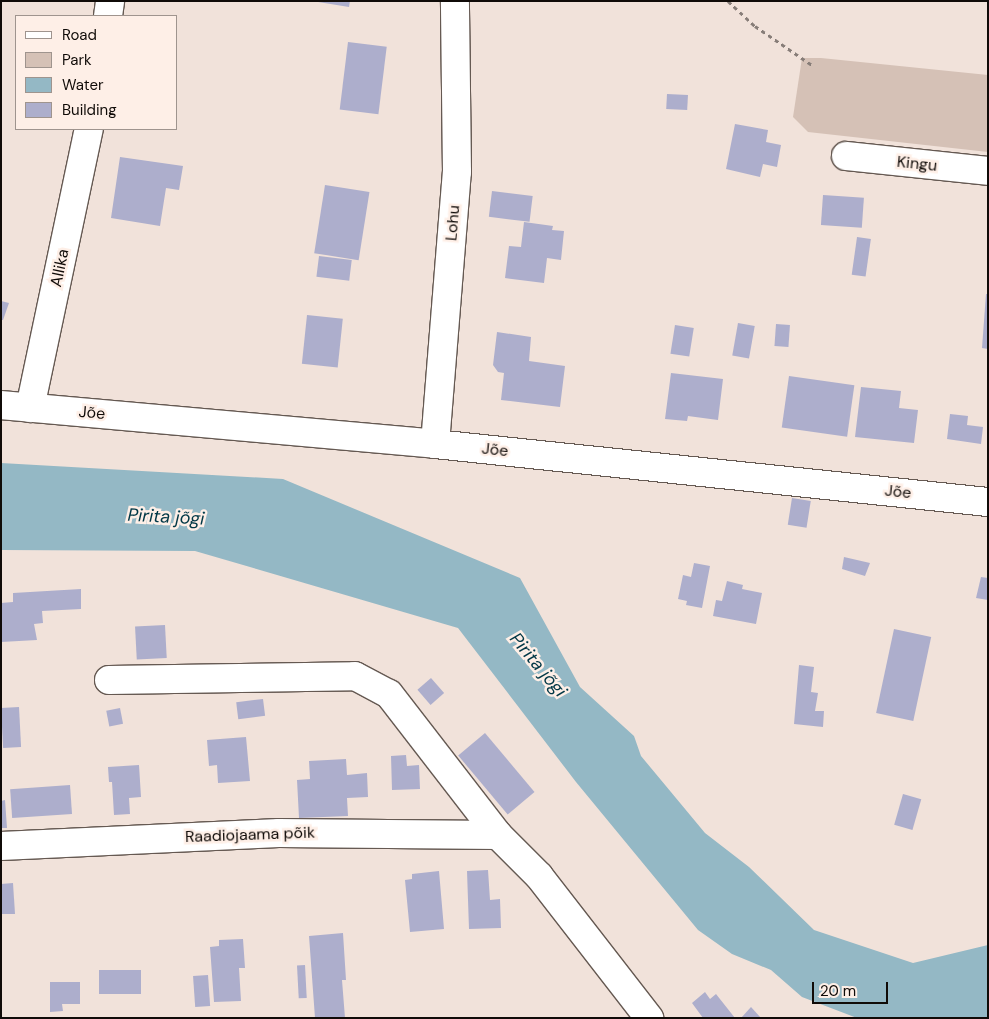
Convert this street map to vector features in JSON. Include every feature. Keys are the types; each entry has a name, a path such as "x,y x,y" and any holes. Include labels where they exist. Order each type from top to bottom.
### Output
{"street":[{"path":"108,15 110,1"},
{"name":"Lohu","path":"435,444 457,172 455,1"},
{"name":"Allika","path":"30,408 89,130"},
{"name":"Kingu","path":"846,156 988,171"},
{"name":"Jõe","path":"1,405 435,444 988,502"},
{"path":"109,680 355,676 389,694 498,835 539,876 650,1018"},
{"name":"Raadiojaama põik","path":"1,846 279,833 498,835"}],"path":[{"path":"728,1 755,26 812,65"}],"green space":[{"path":"802,58 821,58 988,75 988,152 808,132 793,117"}],"water":[{"name":"Pirita jõgi","path":"1,463 283,479 520,578 580,687 634,736 641,756 705,833 749,867 814,930 913,963 988,945 988,1018 857,1018 802,997 771,970 732,954 698,930 576,782 458,628 195,551 1,550"}],"building":[{"path":"312,1 350,1 349,7"},
{"path":"348,42 387,47 378,114 340,109"},
{"path":"667,94 688,95 687,110 666,109"},
{"path":"735,124 768,130 766,142 781,145 777,167 763,164 760,177 726,169"},
{"path":"120,157 183,166 179,190 166,188 160,226 111,218"},
{"path":"325,185 369,192 359,260 314,253"},
{"path":"492,191 533,196 530,222 489,217"},
{"path":"823,195 864,198 862,228 821,225"},
{"path":"524,222 553,226 552,230 564,231 561,260 547,258 544,283 505,278 509,246 521,247"},
{"path":"857,237 871,239 866,277 852,275"},
{"path":"319,256 352,260 349,281 316,277"},
{"path":"986,294 988,294 988,349 982,348"},
{"path":"1,301 9,303 3,320 1,320"},
{"path":"307,315 343,319 338,367 302,364"},
{"path":"738,323 755,326 749,358 732,355"},
{"path":"776,324 790,325 788,347 774,346"},
{"path":"675,325 694,328 689,357 670,354"},
{"path":"497,332 531,337 529,361 565,366 560,407 501,400 504,373 498,372 493,365"},
{"path":"671,373 723,379 718,420 688,416 687,421 665,419"},
{"path":"789,376 854,385 847,437 782,427"},
{"path":"861,387 901,391 899,408 918,410 914,443 855,437"},
{"path":"950,414 968,416 967,425 983,427 981,444 947,439"},
{"path":"792,498 811,501 807,528 788,525"},
{"path":"844,557 870,563 865,576 842,569"},
{"path":"694,563 710,566 702,608 686,605 687,601 678,599 683,575 691,577"},
{"path":"981,577 988,578 988,600 976,598"},
{"path":"727,581 743,585 742,589 762,593 756,624 713,616 716,600 722,601"},
{"path":"81,589 81,609 42,611 43,623 34,624 37,640 1,642 1,603 13,602 13,593"},
{"path":"165,625 167,658 137,660 135,627"},
{"path":"894,629 931,637 913,721 876,713"},
{"path":"799,665 814,667 811,692 818,693 815,711 824,711 823,727 794,724"},
{"path":"431,678 444,693 431,705 417,690"},
{"path":"263,699 265,716 238,719 236,702"},
{"path":"19,707 21,747 3,748 1,708"},
{"path":"120,708 123,724 109,726 106,711"},
{"path":"485,733 534,792 508,814 458,755"},
{"path":"246,737 250,781 218,783 217,765 209,766 207,740"},
{"path":"406,755 407,766 419,765 420,789 392,790 391,756"},
{"path":"346,759 347,775 367,773 368,797 347,798 348,816 299,818 297,780 310,779 309,761"},
{"path":"139,765 141,797 129,798 130,814 114,815 112,782 109,782 108,767"},
{"path":"70,785 72,814 12,818 10,789"},
{"path":"903,794 921,799 912,830 894,825"},
{"path":"5,800 7,828 1,828 1,801"},
{"path":"488,870 490,900 500,899 501,928 469,929 467,871"},
{"path":"439,871 444,929 410,932 405,880 412,879 412,874"},
{"path":"13,883 15,914 1,914 1,884"},
{"path":"343,933 346,980 342,980 345,1018 315,1018 309,936"},
{"path":"243,939 245,968 239,968 241,1001 214,1002 210,947 219,946 219,940"},
{"path":"297,965 305,965 307,998 299,998"},
{"path":"99,970 141,970 141,994 99,994"},
{"path":"208,975 210,1006 195,1007 193,976"},
{"path":"50,982 80,982 80,1004 62,1004 63,1011 50,1012"},
{"path":"705,992 710,999 716,994 735,1018 703,1018 692,1003"},
{"path":"751,1007 761,1018 741,1018"}]}
